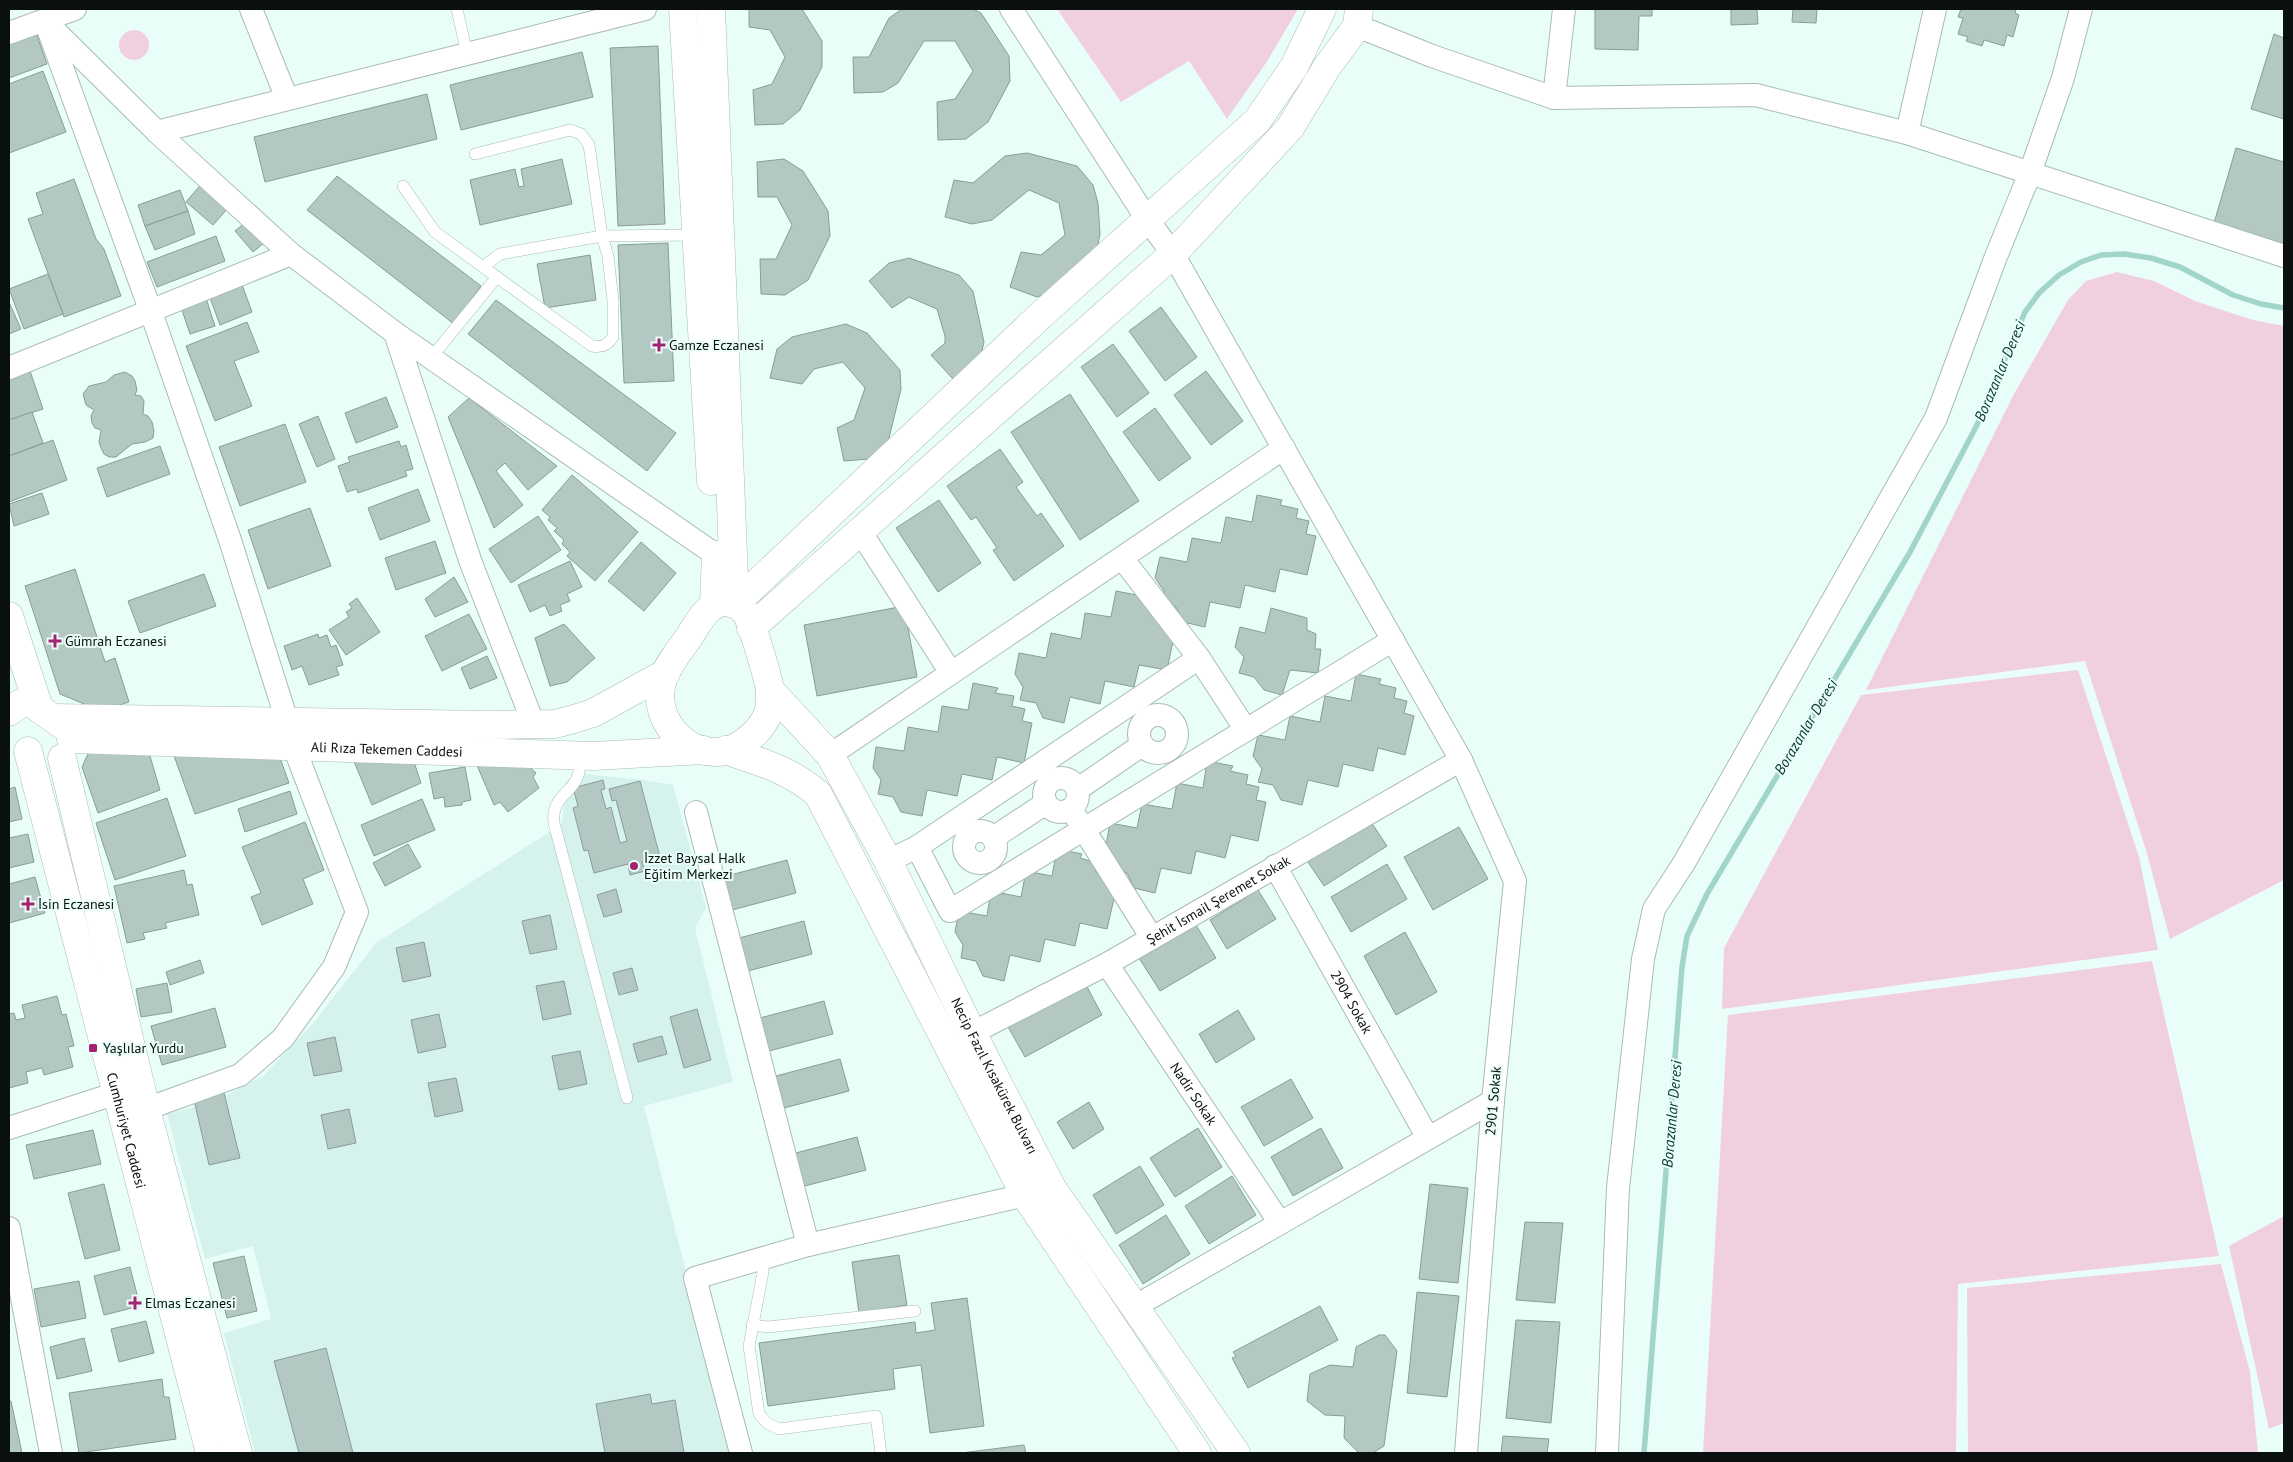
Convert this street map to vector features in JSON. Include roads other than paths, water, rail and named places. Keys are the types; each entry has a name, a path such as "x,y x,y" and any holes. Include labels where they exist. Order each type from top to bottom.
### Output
{"main road":[{"path":"683,9 708,234 724,604"},
{"path":"711,9 708,234 716,555 724,604"},
{"path":"724,604 744,610 748,617 770,690 769,709 762,727 749,741 732,750 696,749 681,740 669,728 662,712 660,695 666,673 707,610 724,604 1257,121 1294,67 1322,9"},
{"path":"751,628 1173,254 1290,128 1358,18"},
{"name":"Cumhuriyet Caddesi","path":"9,616 57,731 146,1108 238,1453"},
{"name":"Ali Rıza Tekemen Caddesi","path":"57,731 287,721 555,724 593,713 666,673"},
{"name":"Necip Fazıl Kısakürek Bulvarı","path":"770,690 830,755 888,861 972,1033 1052,1188 1236,1453"},
{"path":"9,712 21,703 30,702 57,731 45,763 18,744"},
{"name":"Ali Rıza Tekemen Caddesi","path":"57,731 294,747 579,756 714,750"},
{"name":"Cumhuriyet Caddesi","path":"18,744 117,1093 210,1453"},
{"name":"Necip Fazıl Kısakürek Bulvarı","path":"714,750 784,770 801,779 818,794 1025,1195 1197,1453"}],"street":[{"path":"9,33 43,15 75,9"},
{"path":"251,9 286,99"},
{"path":"157,132 645,9"},
{"name":"2901 Sokak","path":"1011,9 1147,219 1173,254 1461,760 1515,880 1493,1101 1466,1453"},
{"path":"1554,98 1564,9"},
{"path":"1907,133 1935,9"},
{"path":"1607,1453 1618,1188 1643,959 1654,909 1684,863 1936,418 1995,259 2030,173 2063,78 2081,9"},
{"path":"43,15 157,132 291,254 395,333 716,555"},
{"path":"43,15 151,312 230,540 287,721"},
{"path":"1358,18 1432,56 1554,98 1756,95 1907,133 2284,256"},
{"path":"9,368 291,254"},
{"path":"395,333 471,563 534,725"},
{"path":"830,755 1284,448"},
{"path":"860,531 951,673"},
{"path":"1122,558 1199,658 1246,730"},
{"path":"917,847 950,911 1393,640"},
{"path":"981,836 1049,770 1140,710 1199,658"},
{"path":"1140,710 1165,716 1175,724 1177,738 1171,749 1165,752 1152,752 1142,745 1139,734 1143,723 1140,710"},
{"path":"1049,770 1044,798 1050,808 1061,812 1142,745"},
{"path":"146,1108 240,1075 283,1038 334,967 357,912 294,747"},
{"path":"1165,752 1171,776"},
{"name":"Şehit İsmail Şeremet Sokak","path":"972,1033 1107,964 1461,760"},
{"path":"1049,770 1075,784 1075,799 1083,830 1152,938"},
{"path":"888,861 917,847 981,836 1046,803"},
{"path":"696,812 808,1245"},
{"path":"981,836 1004,878"},
{"name":"2904 Sokak","path":"1275,866 1428,1138"},
{"name":"Nadir Sokak","path":"1107,964 1280,1223"},
{"path":"9,1128 117,1093"},
{"path":"1134,1307 1493,1101"},
{"path":"741,1453 695,1278 808,1245 1025,1195"},
{"path":"9,1228 51,1453"}],"lane":[{"path":"457,9 467,54"},
{"path":"403,186 435,232 592,346 604,346 613,337 613,301 608,256 602,236 589,145 581,134 570,130 475,154"},
{"path":"484,266 500,254 602,236 708,234"},
{"path":"431,358 498,277"},
{"path":"579,756 580,774 575,784 557,802 554,810 554,823 628,1098"},
{"path":"763,1258 763,1272 749,1346 757,1408 762,1419 779,1429 876,1416 881,1453"},
{"path":"752,1325 768,1327 914,1311"}],"waterway":[{"name":"Borazanlar Deresi","path":"1644,1453 1682,967 1687,936 1707,894 1910,552 1977,425 2025,312 2039,293 2059,275 2081,262 2101,255 2124,254 2151,258 2180,267 2233,295 2261,304 2284,308"}],"place":[{"name":"Gamze Eczanesi","path":"659,345"},
{"name":"Gümrah Eczanesi","path":"55,641"},
{"name":"İzzet Baysal Halk Eğitim Merkezi","path":"634,866"},
{"name":"İsin Eczanesi","path":"28,904"},
{"name":"Yaşlılar Yurdu","path":"93,1048"},
{"name":"Elmas Eczanesi","path":"135,1303"}]}
